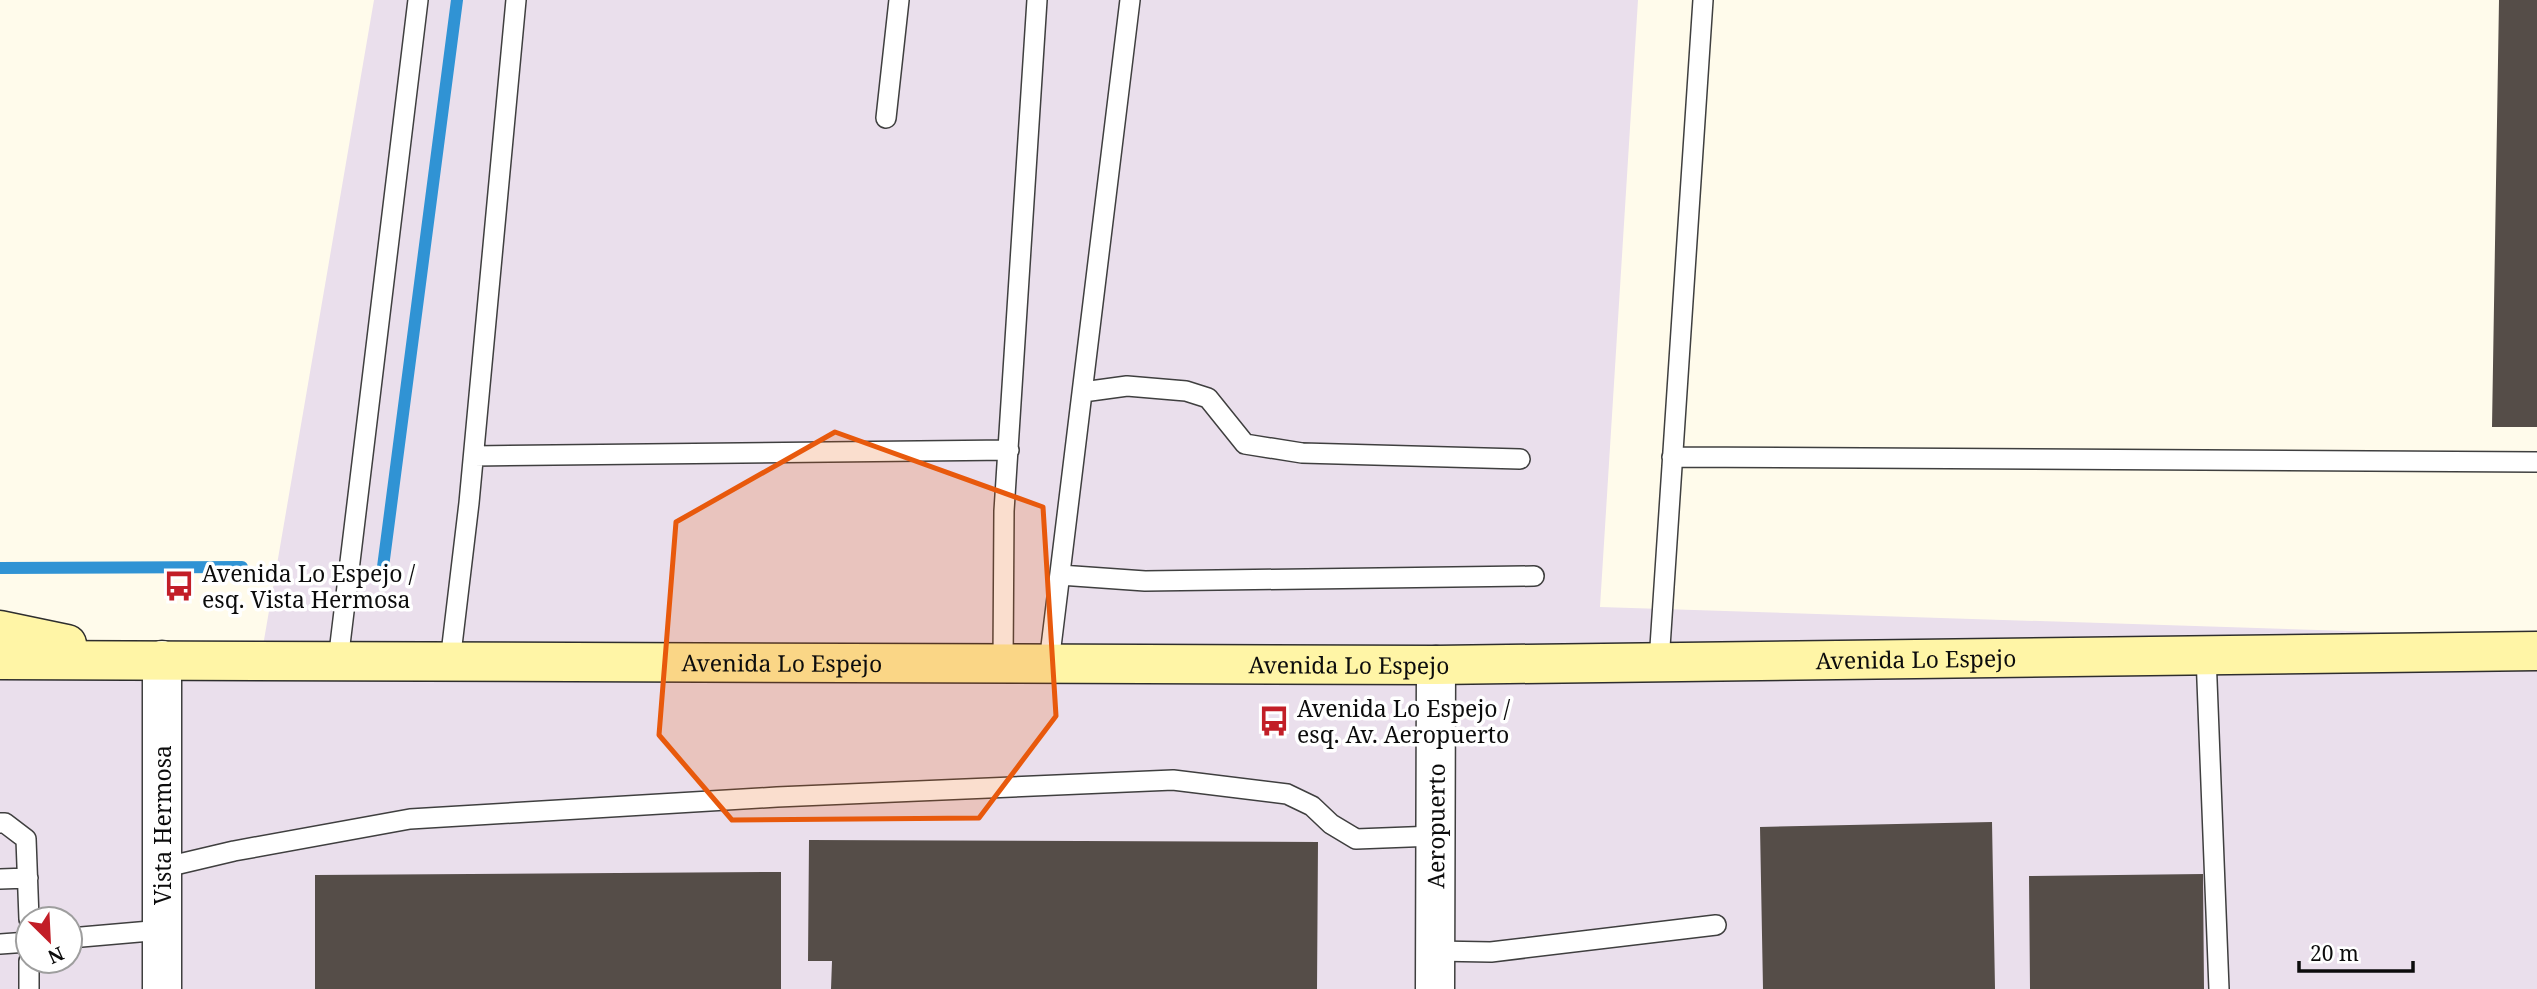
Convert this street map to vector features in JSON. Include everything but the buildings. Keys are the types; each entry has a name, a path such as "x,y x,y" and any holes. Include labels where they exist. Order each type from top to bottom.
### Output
{"main road":[{"name":"Avenida Lo Espejo","path":"0,630 162,660"},
{"name":"Avenida Lo Espejo","path":"0,660 1436,665 2537,651"}],"street":[{"name":"Vista Hermosa","path":"162,660 162,989"},
{"name":"Aeropuerto","path":"1435,989 1436,665"}],"lane":[{"path":"338,661 418,0"},
{"path":"450,662 474,456 516,0"},
{"path":"886,118 900,0"},
{"path":"1003,663 1004,511 1037,0"},
{"path":"1049,663 1130,0"},
{"path":"1659,662 1703,0"},
{"path":"1083,392 1127,386 1186,391 1208,398 1245,444 1267,448 1302,453 1520,459"},
{"path":"474,456 1009,450"},
{"path":"1672,457 2537,462"},
{"path":"1060,575 1145,581 1534,576"},
{"path":"2206,655 2219,989"},
{"path":"162,868 234,850 410,819 777,797 1172,780 1287,794 1312,806 1331,824 1356,839 1435,836"},
{"path":"0,823 5,823 26,839 29,905"},
{"path":"0,878 28,878"},
{"path":"1435,951 1491,951 1716,925"},
{"path":"84,937 162,930"}],"highlighted area":[{"path":"835,432 1043,507 1056,716 979,818 732,820 659,735 676,522"}],"shaded area":[{"path":"374,0 1638,0 1600,607 2537,637 2537,989 0,989 0,676 258,675"}],"waterway":[{"path":"383,567 457,0"},
{"path":"0,568 242,567"}],"place":[{"name":"Avenida Lo Espejo / esq. Vista Hermosa","path":"179,586"},
{"name":"Avenida Lo Espejo / esq. Av. Aeropuerto","path":"1274,721"}]}
